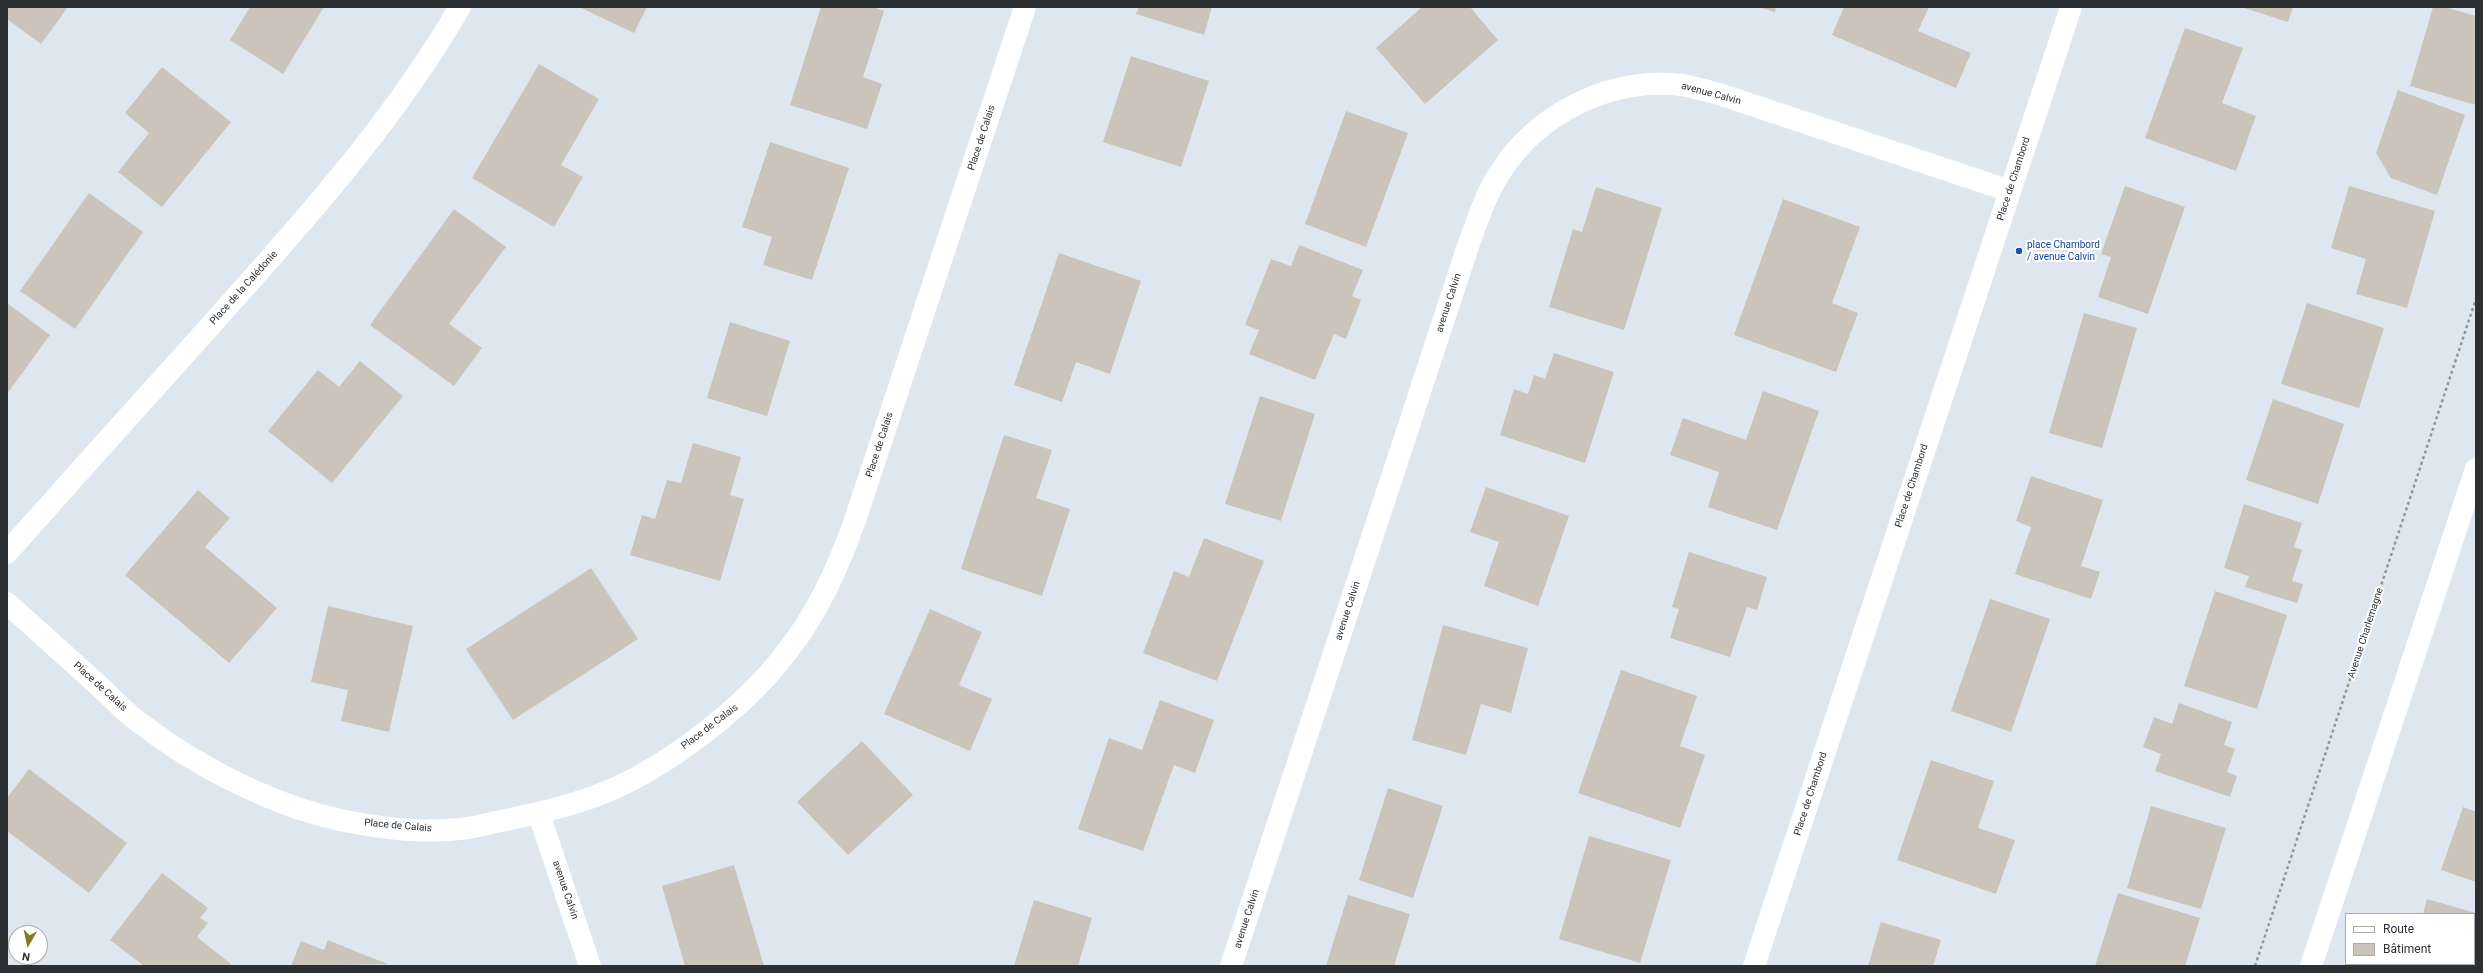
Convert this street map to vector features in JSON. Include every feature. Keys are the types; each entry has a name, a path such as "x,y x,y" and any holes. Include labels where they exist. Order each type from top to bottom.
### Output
{"street":[{"name":"Place de la Calédonie","path":"7,553 321,202 423,66 460,7"},
{"name":"Place de Calais","path":"7,603 139,723 187,755 220,774 280,802 323,815 360,822 422,830 460,829 539,814 601,794 641,774 722,720 760,684 786,653 807,624 827,590 854,523 1025,7"},
{"name":"Place de Chambord","path":"1754,966 2071,7"},
{"name":"avenue Calvin","path":"1231,966 1468,246 1483,206 1500,173 1521,146 1549,121 1575,104 1587,99 1606,92 1642,84 1682,85 1725,96 2010,191"},
{"path":"2312,966 2476,469"},
{"name":"avenue Calvin","path":"539,814 590,966"}],"path":[{"name":"Avenue Charlemagne","path":"2255,966 2476,299"}],"building":[{"path":"7,7 68,7 41,44 7,19"},
{"path":"250,7 324,7 283,74 230,40"},
{"path":"579,7 647,7 634,33"},
{"path":"821,7 873,7 884,11 863,77 882,84 867,129 790,105"},
{"path":"1139,7 1212,7 1204,35 1136,14"},
{"path":"1422,7 1470,7 1498,40 1425,104 1376,48"},
{"path":"1759,7 1776,7 1775,12"},
{"path":"1844,7 1929,7 1918,31 1971,53 1956,88 1832,35"},
{"path":"2241,7 2293,7 2288,22"},
{"path":"2433,7 2444,7 2476,16 2476,105 2410,86"},
{"path":"2185,28 2243,48 2222,103 2256,116 2236,171 2145,138"},
{"path":"1131,56 1209,81 1181,167 1103,142"},
{"path":"539,64 599,99 561,165 583,177 554,227 472,178"},
{"path":"162,67 231,122 162,207 118,172 149,133 125,113"},
{"path":"2398,90 2465,115 2437,195 2391,178 2376,153"},
{"path":"1346,111 1408,133 1366,247 1305,224"},
{"path":"770,142 849,168 812,280 763,265 772,237 742,227"},
{"path":"2125,186 2185,207 2148,314 2098,297 2111,257 2101,254"},
{"path":"2349,186 2435,211 2407,308 2356,294 2366,259 2331,248"},
{"path":"1596,187 1662,208 1624,330 1549,307 1573,229 1582,232"},
{"path":"89,193 143,232 75,329 20,291"},
{"path":"1783,199 1860,227 1832,303 1858,313 1836,372 1734,335"},
{"path":"454,209 506,247 449,324 482,348 454,386 370,325"},
{"path":"1299,245 1363,270 1352,296 1361,300 1346,339 1334,334 1315,380 1249,354 1259,330 1245,325 1271,259 1291,266"},
{"path":"1059,253 1141,281 1110,374 1076,362 1062,402 1014,385"},
{"path":"7,303 50,335 7,394"},
{"path":"2307,303 2384,328 2359,408 2281,384"},
{"path":"2084,313 2137,328 2102,448 2049,433"},
{"path":"730,322 790,341 767,416 707,398"},
{"path":"1554,353 1614,372 1585,463 1500,435 1514,389 1528,394 1534,375 1545,379"},
{"path":"360,361 403,396 332,483 268,431 318,370 339,387"},
{"path":"1763,391 1819,411 1777,530 1708,507 1719,472 1670,455 1683,418 1746,440"},
{"path":"1260,396 1315,414 1281,521 1225,504"},
{"path":"2273,399 2344,424 2318,504 2246,480"},
{"path":"1004,435 1052,450 1036,498 1070,509 1042,596 961,569"},
{"path":"693,443 741,457 730,495 744,499 720,581 630,555 642,515 655,519 667,480 681,483"},
{"path":"2031,476 2103,500 2081,566 2100,572 2091,599 2015,574 2031,527 2016,521"},
{"path":"1486,487 1569,516 1538,606 1484,586 1499,542 1470,532"},
{"path":"198,490 230,518 205,547 277,608 229,663 125,575"},
{"path":"2244,504 2302,523 2294,547 2302,550 2292,581 2303,584 2297,603 2245,587 2249,576 2224,568"},
{"path":"1204,538 1264,561 1217,681 1143,653 1174,571 1189,577"},
{"path":"1689,552 1767,577 1757,610 1747,607 1730,657 1670,638 1679,609 1672,607"},
{"path":"591,568 638,639 513,720 466,649"},
{"path":"2215,591 2287,615 2257,709 2184,686"},
{"path":"1990,599 2050,619 2011,732 1951,711"},
{"path":"328,606 413,626 389,732 341,721 348,690 311,682"},
{"path":"930,609 982,632 959,685 992,699 970,751 884,714"},
{"path":"1443,625 1528,648 1511,713 1481,704 1466,755 1412,740"},
{"path":"1621,670 1697,696 1680,746 1705,755 1680,828 1578,793"},
{"path":"1160,700 1214,720 1195,773 1174,765 1143,851 1078,829 1109,738 1142,750"},
{"path":"2179,703 2232,722 2224,745 2235,749 2227,772 2237,776 2230,797 2155,771 2161,754 2143,747 2154,717 2172,724"},
{"path":"862,741 913,795 848,855 797,802"},
{"path":"1931,760 1994,781 1978,828 2015,840 1996,894 1897,860"},
{"path":"29,769 127,843 89,893 7,831 7,798"},
{"path":"1388,788 1443,806 1413,898 1359,880"},
{"path":"2151,806 2226,828 2201,909 2127,888"},
{"path":"2463,807 2476,812 2476,882 2441,870"},
{"path":"1589,836 1671,860 1640,963 1559,939"},
{"path":"734,865 764,966 685,966 662,886"},
{"path":"162,873 208,908 200,918 208,923 197,937 231,964 230,966 144,966 110,940"},
{"path":"2118,893 2200,918 2185,966 2095,966"},
{"path":"1348,895 1410,914 1394,966 1326,966"},
{"path":"2427,899 2476,913 2476,966 2470,965 2475,965 2475,913 2423,913"},
{"path":"1034,900 1092,918 1078,966 1014,966"},
{"path":"1881,922 1941,940 1933,966 1868,966"},
{"path":"328,940 388,964 291,966 301,941 324,950"},
{"path":"2407,965 2462,965 2461,966"}],"place":[{"name":"place Chambord / avenue Calvin","path":"2019,251"}]}
